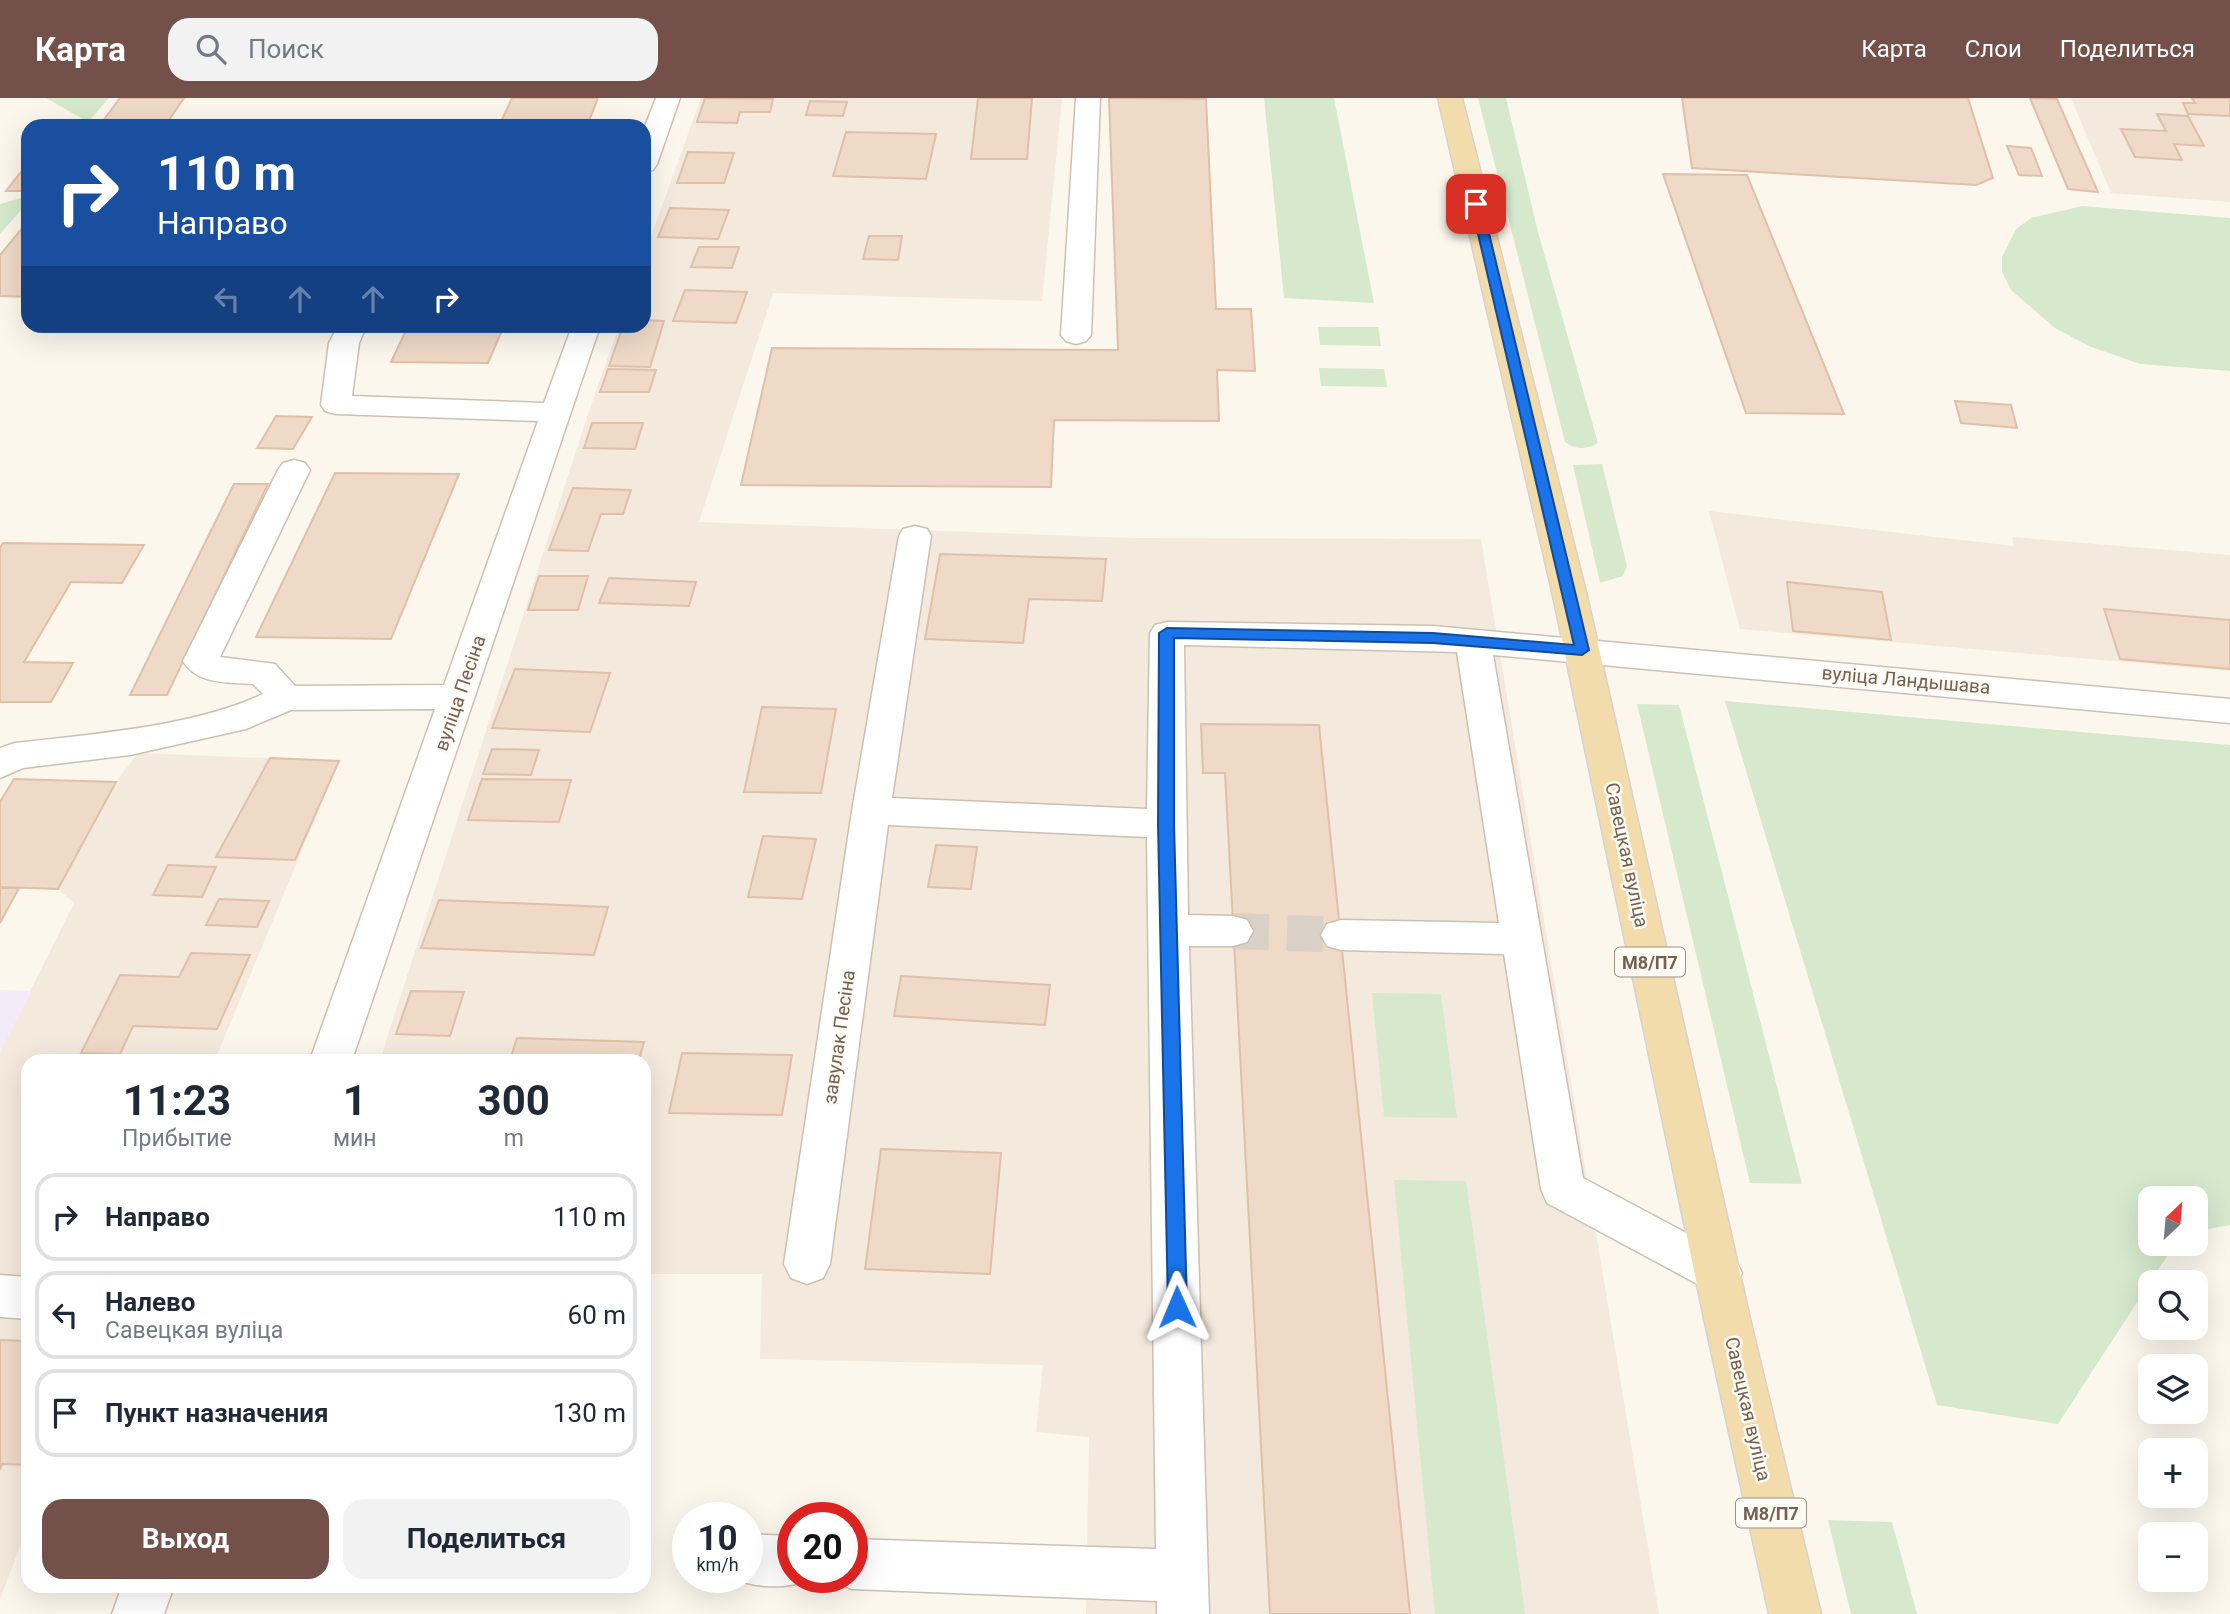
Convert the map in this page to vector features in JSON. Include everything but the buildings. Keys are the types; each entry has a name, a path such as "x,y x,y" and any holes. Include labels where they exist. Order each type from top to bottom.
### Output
{"main road":[{"name":"Савецкая вуліца","path":"1450,98 1522,388 1582,650 1795,1614"}],"street":[{"path":"651,145 668,98"},
{"path":"1076,335 1088,98"},
{"path":"349,333 344,343 336,405 555,412"},
{"name":"вуліца Песіна","path":"333,1054 583,333"},
{"path":"286,698 263,672 216,670 200,661 294,470"},
{"name":"завулак Песіна","path":"807,1264 871,811 915,536"},
{"name":"вуліца Ландышава","path":"1166,824 1167,633 1473,641 2230,711"},
{"path":"1473,641 1563,1189 1719,1273"},
{"path":"0,765 15,756 130,741 246,717 286,698 458,697"},
{"path":"868,1565 1183,1595 1166,824 871,811"},
{"path":"1170,930 1233,931"},
{"path":"1341,934 1521,939"},
{"path":"0,1296 21,1298"},
{"path":"138,1614 146,1593"}],"shaded area":[{"path":"701,98 1062,98 1042,301 773,293 699,522 1133,538 1481,539 1659,1614 1086,1614 1089,1437 1036,1432 1043,1365 760,1359 762,1274 651,1274 651,1054 382,1054 617,333 651,333 651,237"},
{"path":"2071,98 2230,98 2230,202 2111,193"},
{"path":"1709,511 2014,546 2012,537 2230,555 2230,671 1740,629"},
{"path":"138,753 339,761 217,1054 21,1054 21,1544 0,1599 0,1052 74,903 58,889 116,782"},
{"path":"0,990 32,991 0,1052"}],"green space":[{"path":"46,98 109,98 91,119 83,119"},
{"path":"1264,98 1334,98 1374,303 1284,298"},
{"path":"1478,98 1506,98 1538,232 1598,443 1589,447 1577,448 1565,442"},
{"path":"21,198 21,210 0,234 0,204"},
{"path":"2082,206 2230,218 2230,371 2140,364 2089,346 2055,328 2011,290 2002,272 2002,257 2016,229 2031,218"},
{"path":"1318,327 1378,327 1381,346 1320,345"},
{"path":"1319,368 1384,369 1387,387 1321,386"},
{"path":"1602,464 1627,566 1623,576 1600,583 1573,465"},
{"path":"1725,701 2230,745 2230,1225 2208,1229 2208,1186 2138,1186 2138,1256 2167,1256 2158,1270 2138,1270 2138,1301 2058,1424 1937,1405"},
{"path":"1637,704 1679,705 1802,1184 1750,1183"},
{"path":"1372,993 1441,994 1457,1118 1384,1117"},
{"path":"1394,1180 1466,1181 1525,1614 1435,1614"},
{"path":"1828,1520 1892,1522 1917,1614 1851,1614"}],"tunnel":[{"path":"1233,931 1341,935"}],"route":[{"path":"1177,1307 1166,824 1167,633 1433,638 1582,650 1522,388 1476,204"}]}
